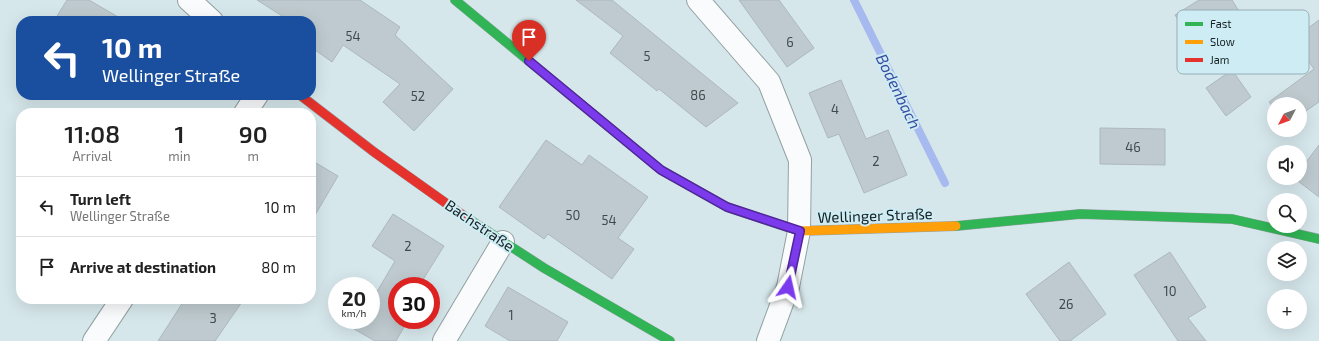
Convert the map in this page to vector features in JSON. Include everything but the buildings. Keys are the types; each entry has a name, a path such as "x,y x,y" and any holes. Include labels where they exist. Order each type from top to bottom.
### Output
{"street":[{"path":"189,0 207,16"},
{"name":"Wellinger Straße","path":"455,0 661,170 727,207 800,231 947,227 1080,214 1232,219 1319,239"},
{"path":"698,0 769,82 800,160 800,231 788,287 768,341"},
{"name":"Bachstraße","path":"306,100 358,141 503,242 607,306 670,341"},
{"path":"444,341 503,242"},
{"path":"94,341 119,304"}],"waterway":[{"name":"Bodenbach","path":"854,0 945,183"}],"traffic: fast":[{"path":"455,0 661,170 727,207 796,230"},
{"path":"956,226 1080,214 1232,219 1319,239"},
{"path":"464,216 544,268 670,341"}],"traffic: slow":[{"path":"796,230 956,226"}],"traffic: jam":[{"path":"306,100 374,152 464,216"}],"route":[{"path":"529,61 661,170 727,207 800,231 788,287"}]}
